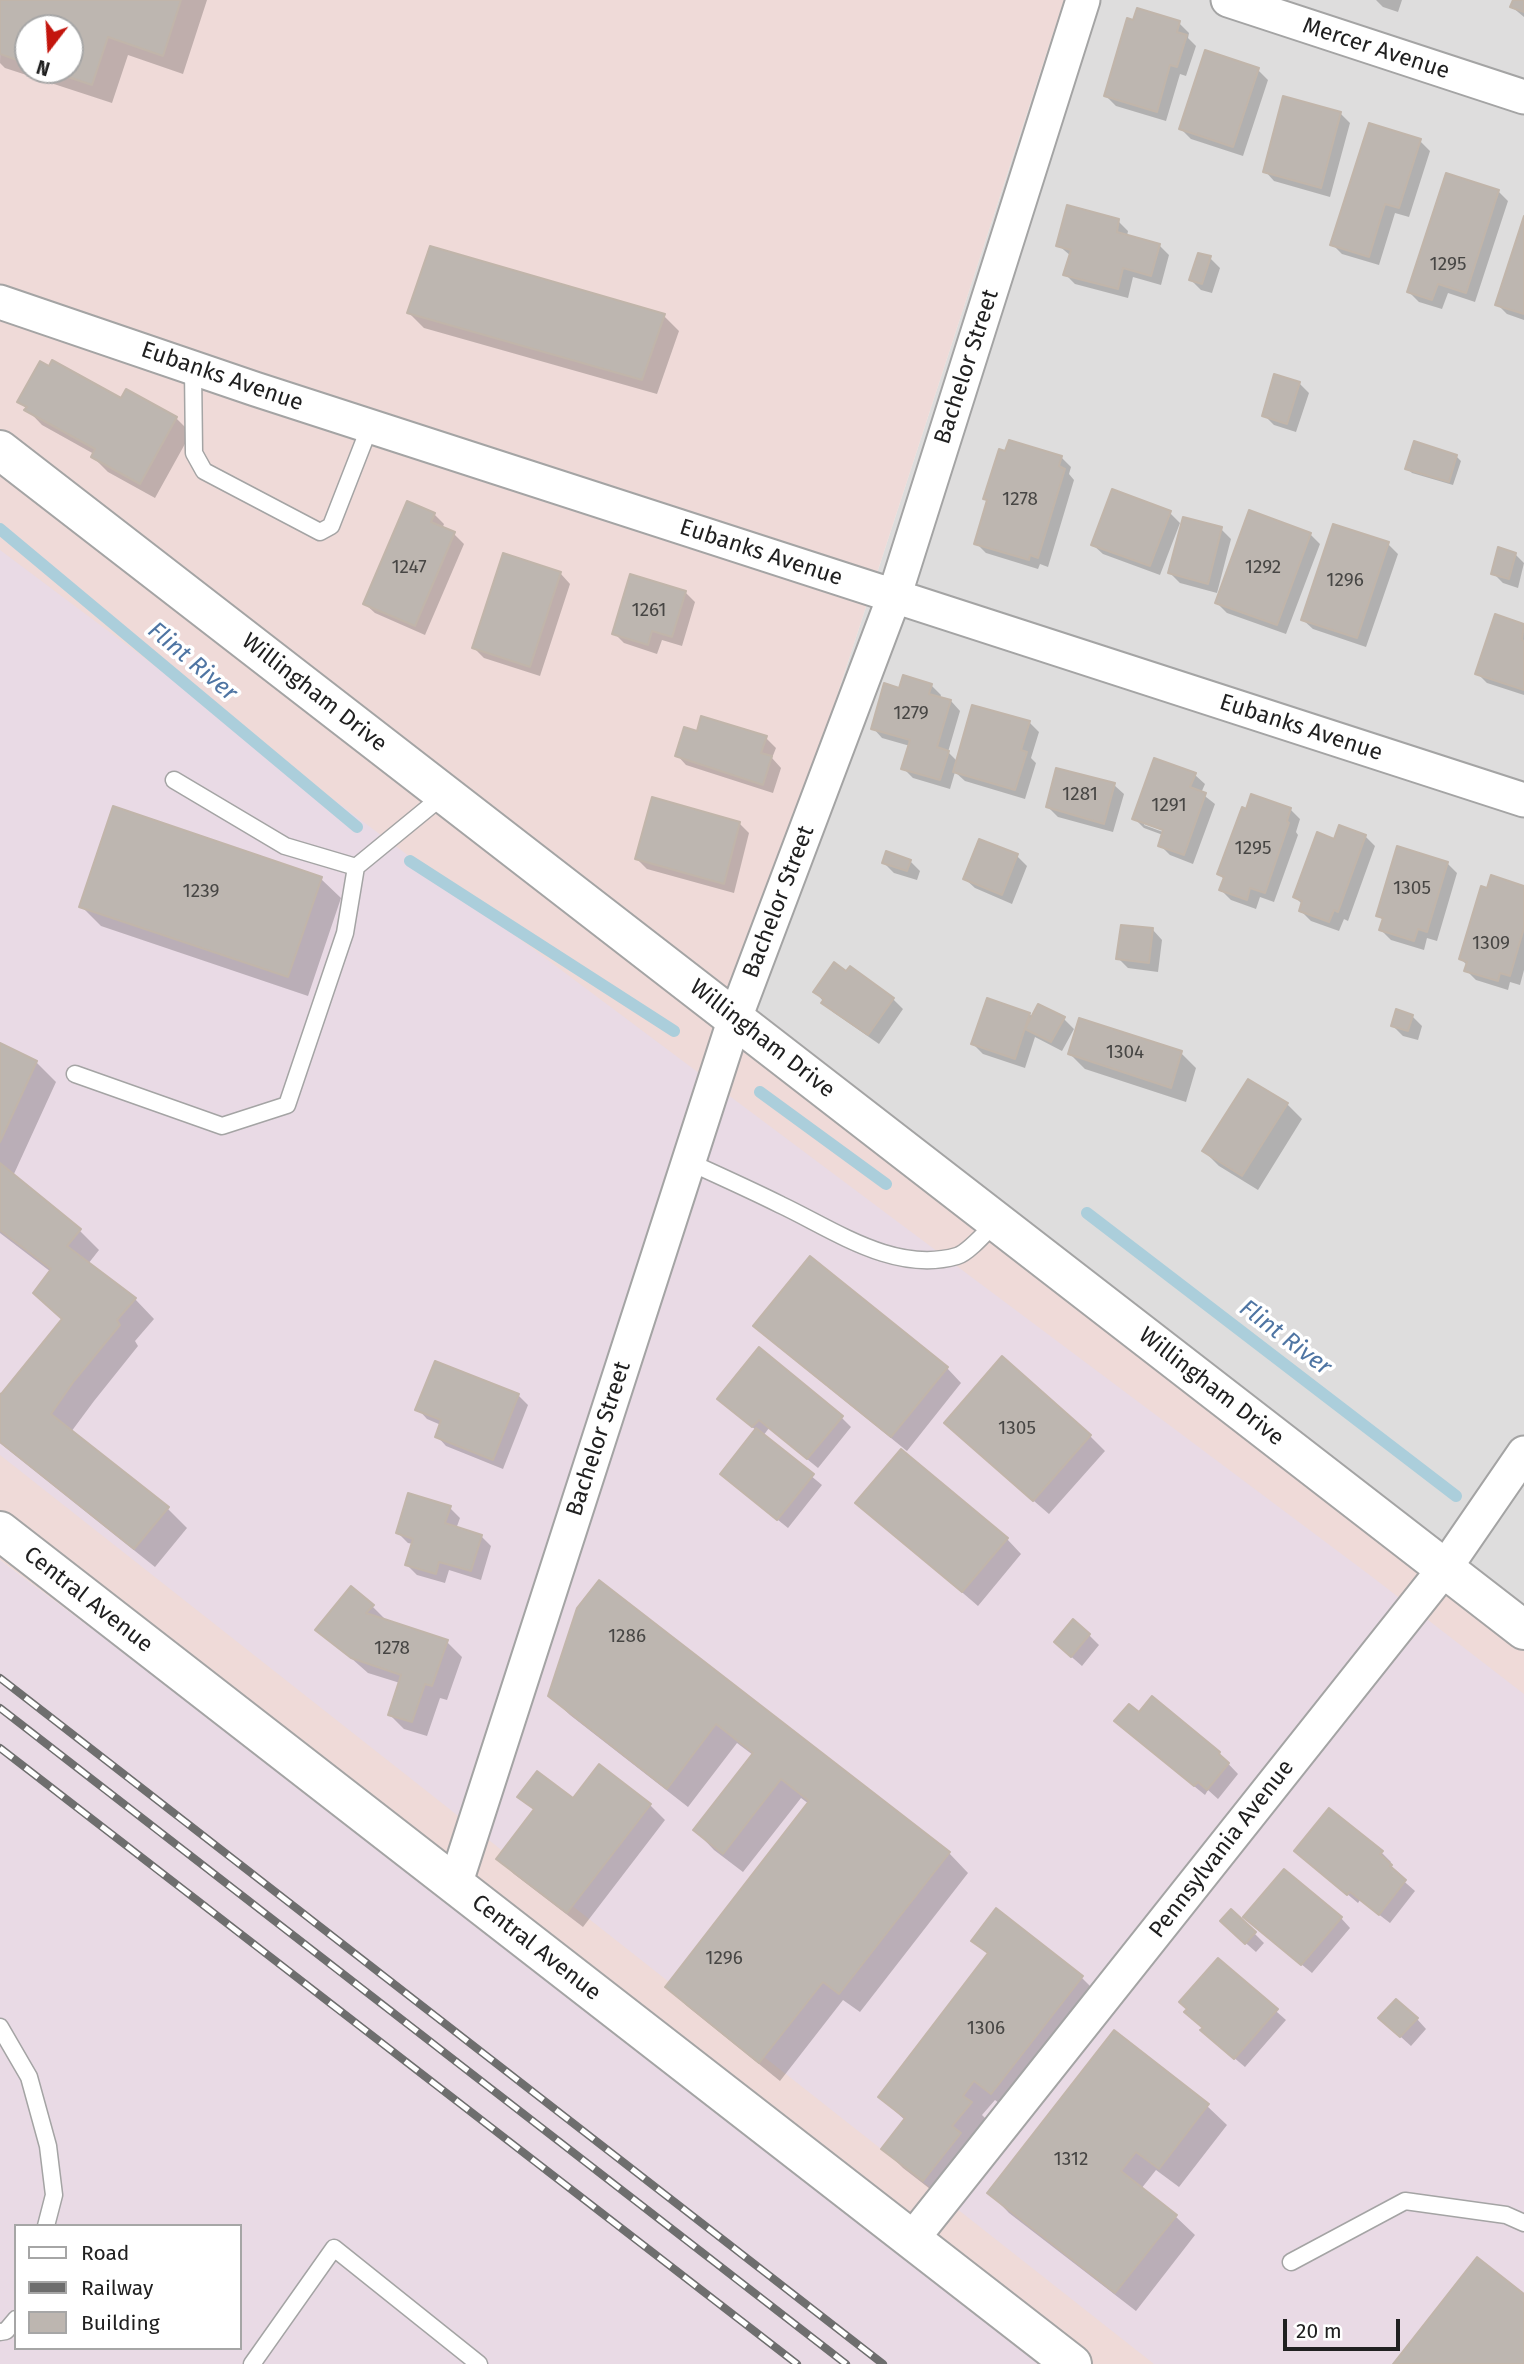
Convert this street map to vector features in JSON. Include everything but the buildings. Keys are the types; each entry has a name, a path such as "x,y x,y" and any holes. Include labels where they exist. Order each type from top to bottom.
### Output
{"street":[{"name":"Bachelor Street","path":"455,1885 735,1018 894,597 1083,0"},
{"name":"Mercer Avenue","path":"1228,0 1524,97"},
{"name":"Eubanks Avenue","path":"0,302 370,426 1524,800"},
{"name":"Willingham Drive","path":"0,450 1524,1630"},
{"name":"Pennsylvania Avenue","path":"912,2239 1445,1568 1524,1453"},
{"name":"Central Avenue","path":"0,1531 1072,2364"}],"lane":[{"path":"193,368 194,453 204,471 320,532 331,526 370,426"},
{"path":"174,780 285,846 356,867"},
{"path":"75,1073 222,1126 287,1105 345,933 356,867 445,794"},
{"path":"689,1162 858,1243 890,1254 928,1260 960,1256 997,1221"},
{"path":"0,2027 29,2077 48,2146 54,2195 47,2224"},
{"path":"1292,2262 1405,2202 1506,2216 1524,2223"},
{"path":"252,2364 334,2248 479,2364"},
{"path":"0,2332 6,2331 14,2321"}],"shaded area":[{"path":"0,0 1064,0 739,996 1524,1606 1524,2364 1069,2364 574,1989 0,1560"},
{"path":"1064,0 1524,0 1524,1606 739,996"},
{"path":"0,550 1371,1576 1524,1694 1524,2364 1154,2364 0,1455"},
{"path":"0,1560 574,1989 1069,2364 0,2364"}],"waterway":[{"name":"Flint River","path":"0,529 357,827"},
{"name":"Flint River","path":"410,861 674,1031"},
{"name":"Flint River","path":"760,1092 886,1184"},
{"name":"Flint River","path":"1087,1213 1456,1496"}],"railway":[{"path":"0,1678 883,2364"},
{"path":"0,1708 846,2364"},
{"path":"0,1748 797,2364"}]}
